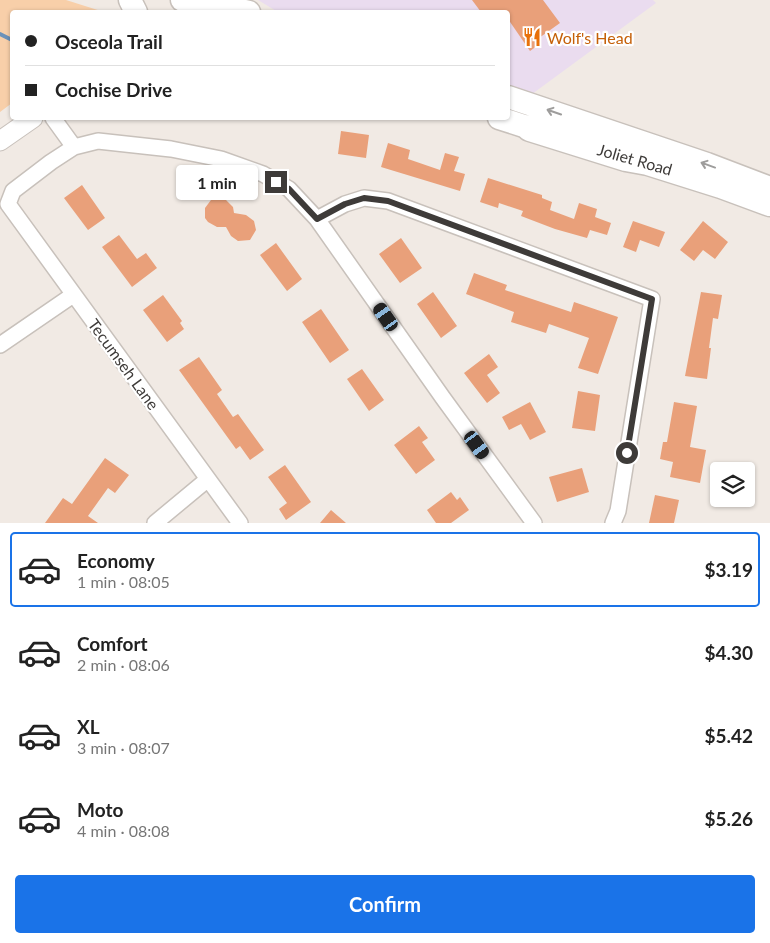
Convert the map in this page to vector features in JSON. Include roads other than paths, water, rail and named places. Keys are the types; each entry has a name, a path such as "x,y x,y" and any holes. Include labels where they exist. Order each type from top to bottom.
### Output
{"highway":[{"name":"Joliet Road","path":"530,128 626,158 648,162 770,203"},
{"path":"626,158 625,162 719,191 770,211"}],"main road":[{"path":"248,0 256,10"},
{"path":"189,6 224,6 241,10"},
{"name":"Joliet Road","path":"510,98 707,164 770,188"},
{"name":"Joliet Road","path":"504,120 530,128"}],"street":[{"path":"0,141 30,120"},
{"path":"54,120 74,147 98,141 171,150 220,159 263,174 289,189 317,219 442,398 534,523"},
{"name":"Tecumseh Lane","path":"74,147 13,191 8,204 240,523"},
{"path":"317,219 345,204 364,198 388,201 652,299 618,511 613,523"},
{"path":"0,345 73,295"},
{"path":"155,523 208,479"}],"waterway":[{"path":"0,34 10,39"}],"place":[{"name":"Wolf's Head","path":"532,37"}]}
